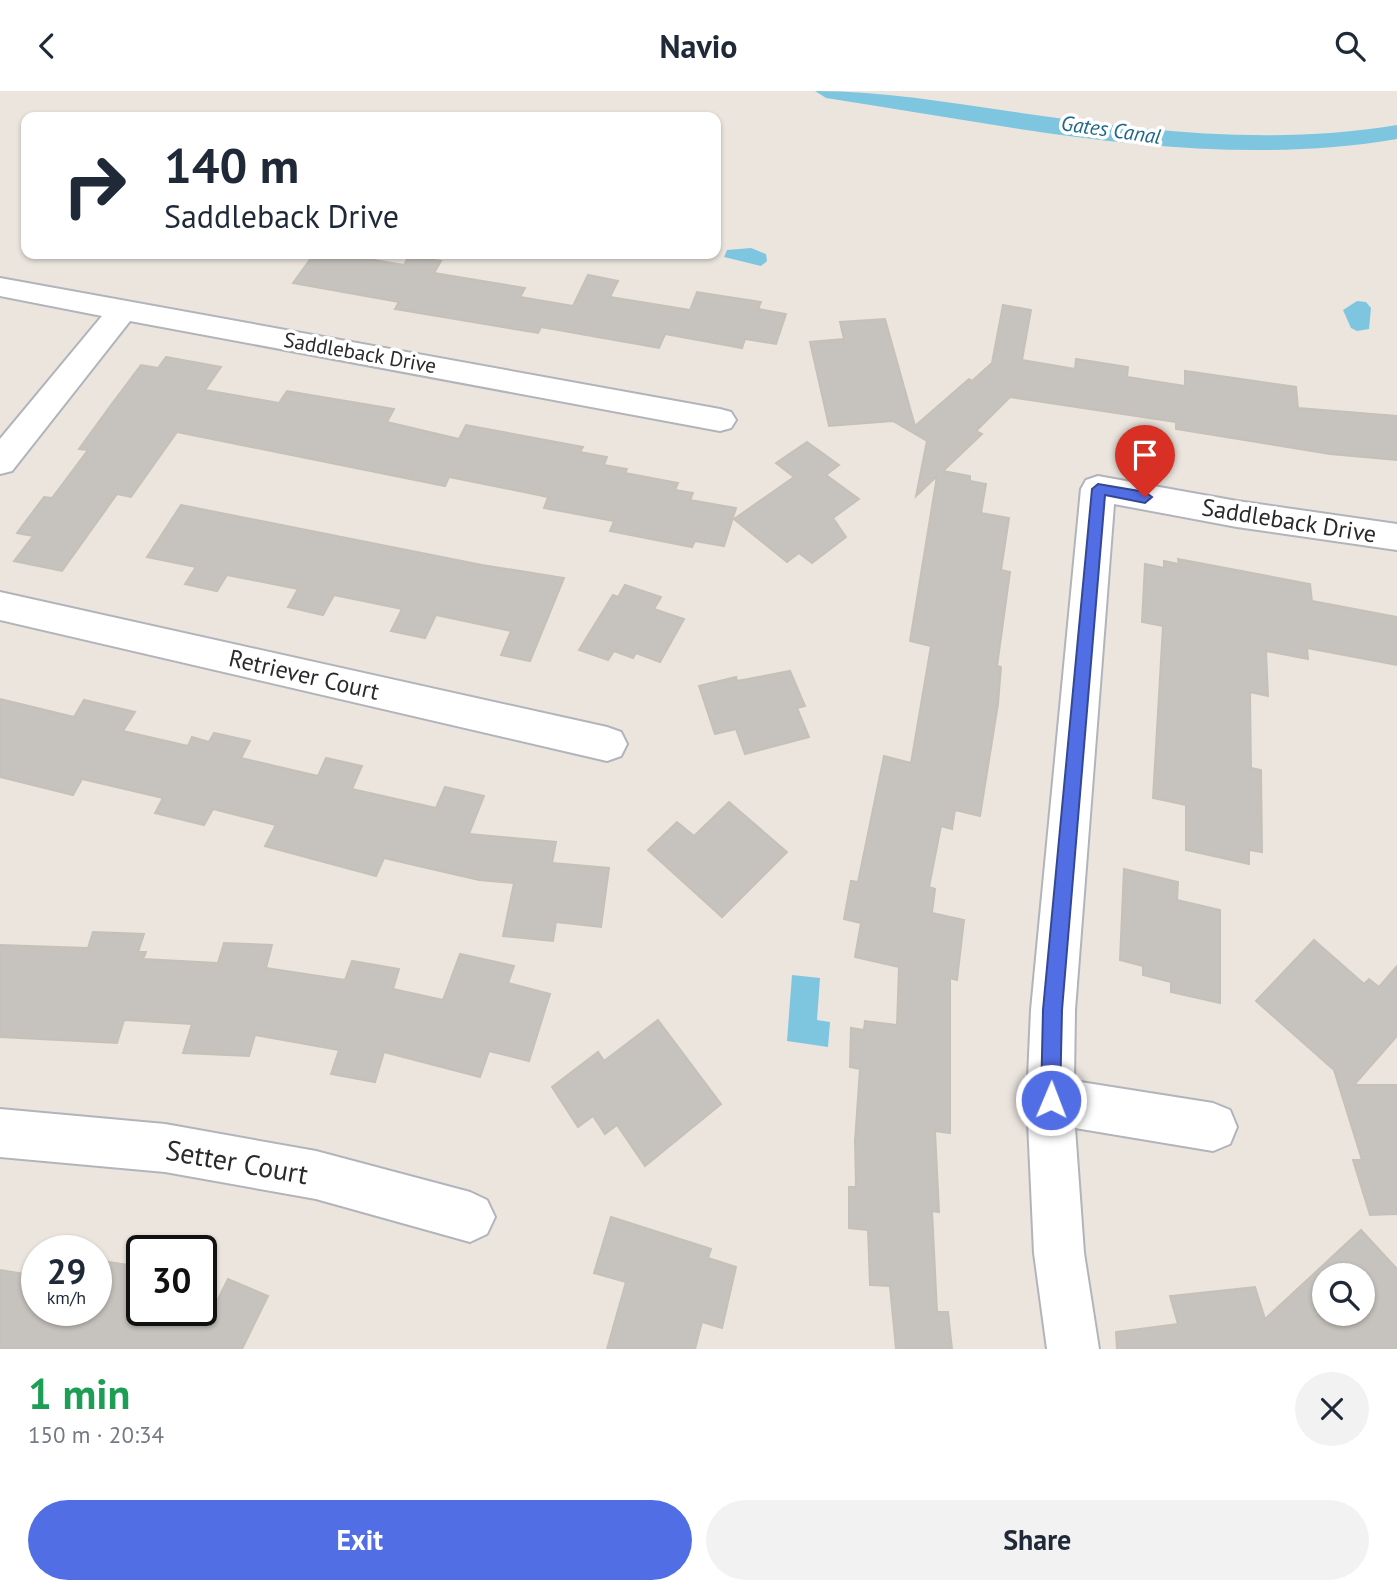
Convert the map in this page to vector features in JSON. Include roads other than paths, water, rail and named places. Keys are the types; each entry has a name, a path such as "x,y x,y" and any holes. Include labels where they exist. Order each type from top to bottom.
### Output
{"street":[{"name":"Saddleback Drive","path":"0,287 720,419"},
{"path":"0,462 123,310"},
{"name":"Saddleback Drive","path":"1051,1100 1054,996 1098,489 1237,514 1397,537"},
{"name":"Retriever Court","path":"0,606 607,744"},
{"path":"1073,1349 1059,1253 1051,1100 1213,1127"},
{"name":"Setter Court","path":"0,1133 51,1136 179,1151 316,1175 470,1217"}],"water":[{"path":"751,248 766,254 767,261 761,266 724,257 727,250"},
{"path":"1357,301 1366,302 1371,308 1369,329 1357,331 1351,328 1343,310"},
{"path":"792,975 820,978 817,1020 830,1022 828,1047 787,1041"}],"waterway":[{"name":"Gates Canal","path":"826,91 1079,128 1199,141 1278,144 1358,139 1397,132"}]}
